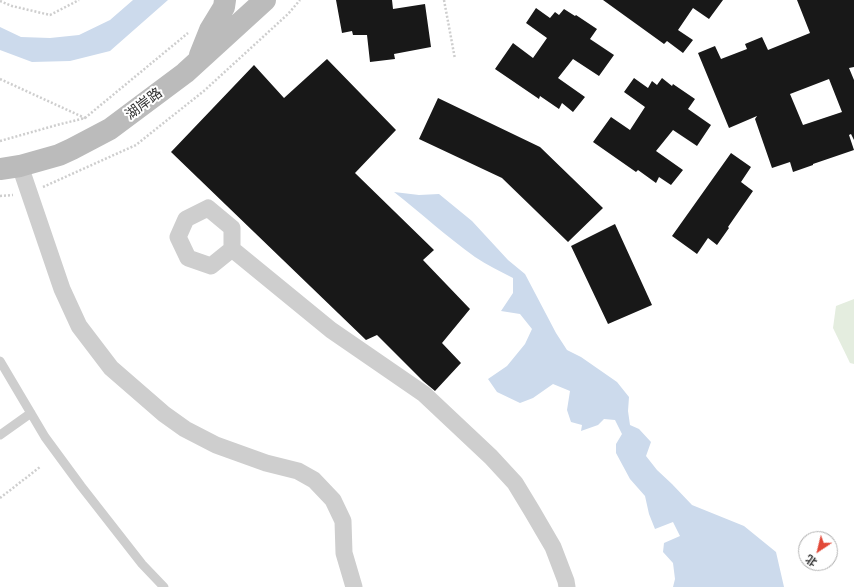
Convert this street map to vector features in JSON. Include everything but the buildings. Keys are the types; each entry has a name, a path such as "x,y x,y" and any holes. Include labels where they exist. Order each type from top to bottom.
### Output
{"street":[{"path":"197,62 210,30 224,7 225,0"},
{"name":"湖岸路","path":"10,167 59,155 110,129 185,73 265,0"},
{"path":"10,167 79,326 111,368 164,414 185,429 216,445 266,463 298,471 314,480 333,500 343,521 344,553 354,587"},
{"path":"232,249 331,330 424,394 491,457 515,483 539,523 553,547 567,587"}],"lane":[{"path":"0,361 45,437 142,564 164,587"},
{"path":"0,436 31,413"}],"path":[{"path":"0,1 12,6 50,14 79,0"},
{"path":"444,0 455,59"},
{"path":"0,141 85,118 189,32"},
{"path":"0,78 85,118"},
{"path":"0,498 40,467"}],"shaded area":[{"path":"854,299 854,364 850,363 833,328 836,306"}],"water":[{"path":"133,0 168,0 110,51 70,61 32,62 0,50 0,27 21,37 50,38 79,35 110,20"},
{"path":"394,192 419,195 439,194 472,221 508,260 525,274 556,333 567,350 581,357 617,382 629,397 628,411 630,425 639,429 651,442 646,456 657,470 692,505 744,526 776,552 784,587 673,587 675,579 673,563 663,552 664,543 680,536 673,522 655,529 649,514 645,496 630,479 616,453 616,444 622,434 615,420 604,419 598,425 581,431 582,425 571,422 567,410 570,391 553,384 533,398 520,403 497,392 488,379 507,366 525,344 532,329 520,314 501,311 513,293 513,278 475,257"}]}
